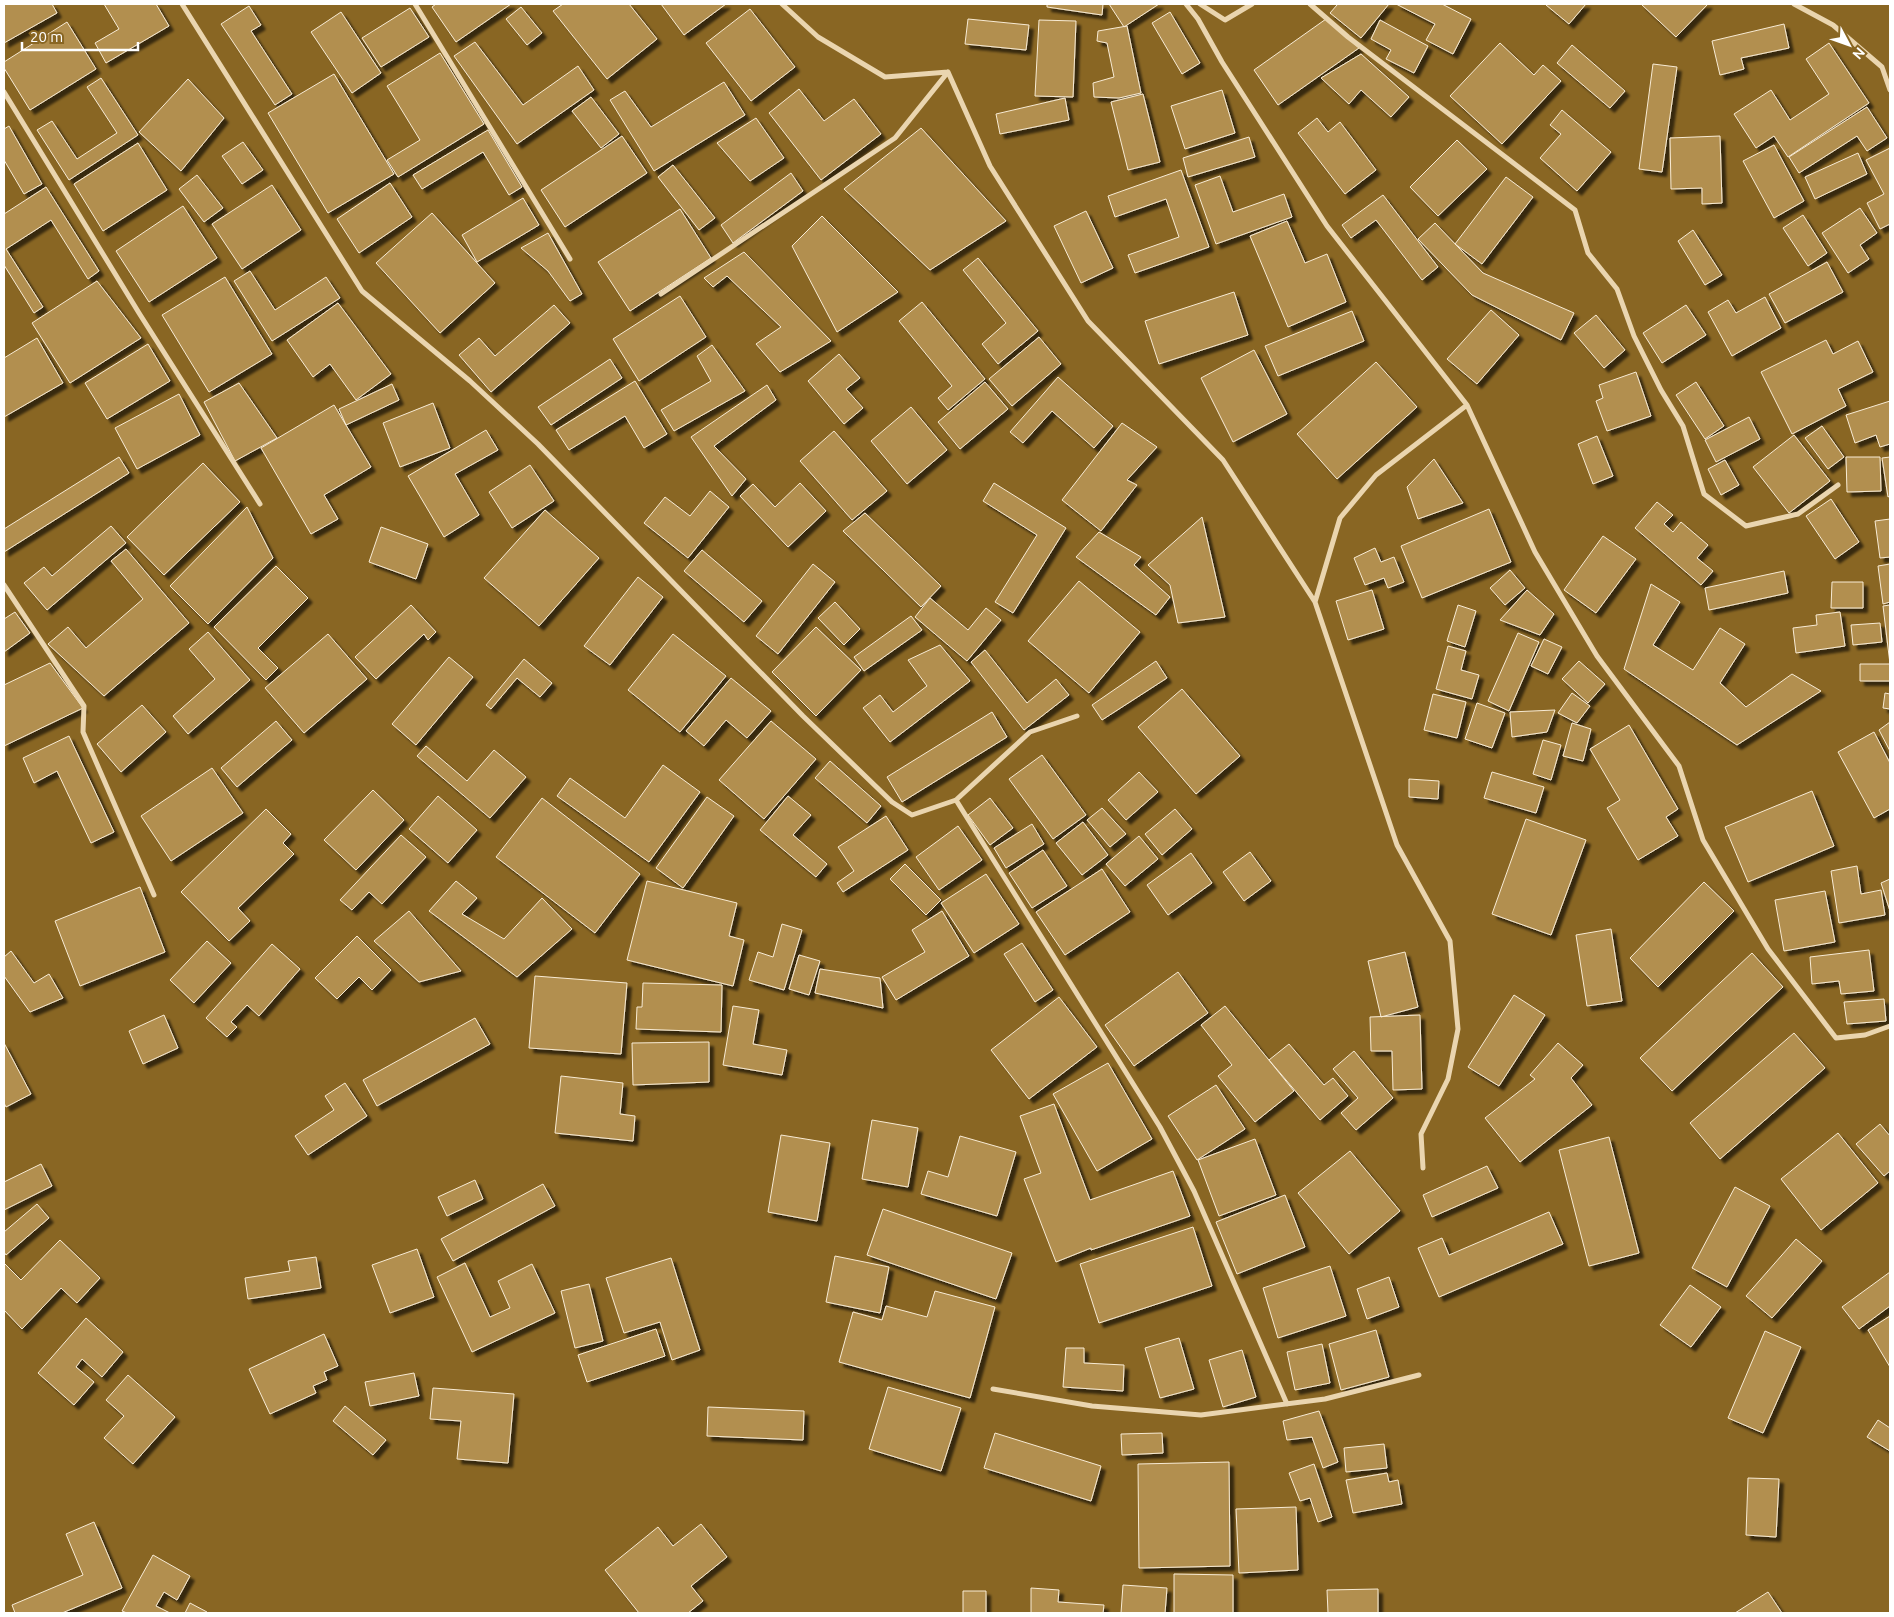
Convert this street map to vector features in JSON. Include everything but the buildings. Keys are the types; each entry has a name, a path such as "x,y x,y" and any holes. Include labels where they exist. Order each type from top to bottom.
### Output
{"street":[{"path":"182,4 362,291 470,381 538,444 797,710 892,802 912,815 956,800 1030,732 1077,716"},
{"path":"415,4 570,259"},
{"path":"782,4 818,37 885,76 948,72"},
{"path":"1186,4 1198,19 1222,62 1327,226 1467,404 1535,552 1597,656 1679,766 1703,840 1768,949 1836,1038 1865,1035 1890,1026"},
{"path":"1200,4 1225,20 1252,4"},
{"path":"1310,4 1348,37 1575,210 1588,252 1617,289 1634,336 1661,390 1683,426 1704,494 1746,526 1798,514 1838,485"},
{"path":"1794,4 1834,25 1882,67 1890,90"},
{"path":"661,294 895,138 948,72"},
{"path":"948,72 990,166 1088,321 1223,460 1315,602 1397,845 1450,941 1458,1029 1448,1079 1422,1134 1423,1168"},
{"path":"4,92 139,313 260,504"},
{"path":"1315,602 1340,518 1376,475 1467,404"},
{"path":"4,585 84,706 83,732 154,895"},
{"path":"956,800 1160,1127 1198,1200 1288,1404"},
{"path":"993,1389 1092,1406 1201,1415 1324,1399 1420,1375"}]}
